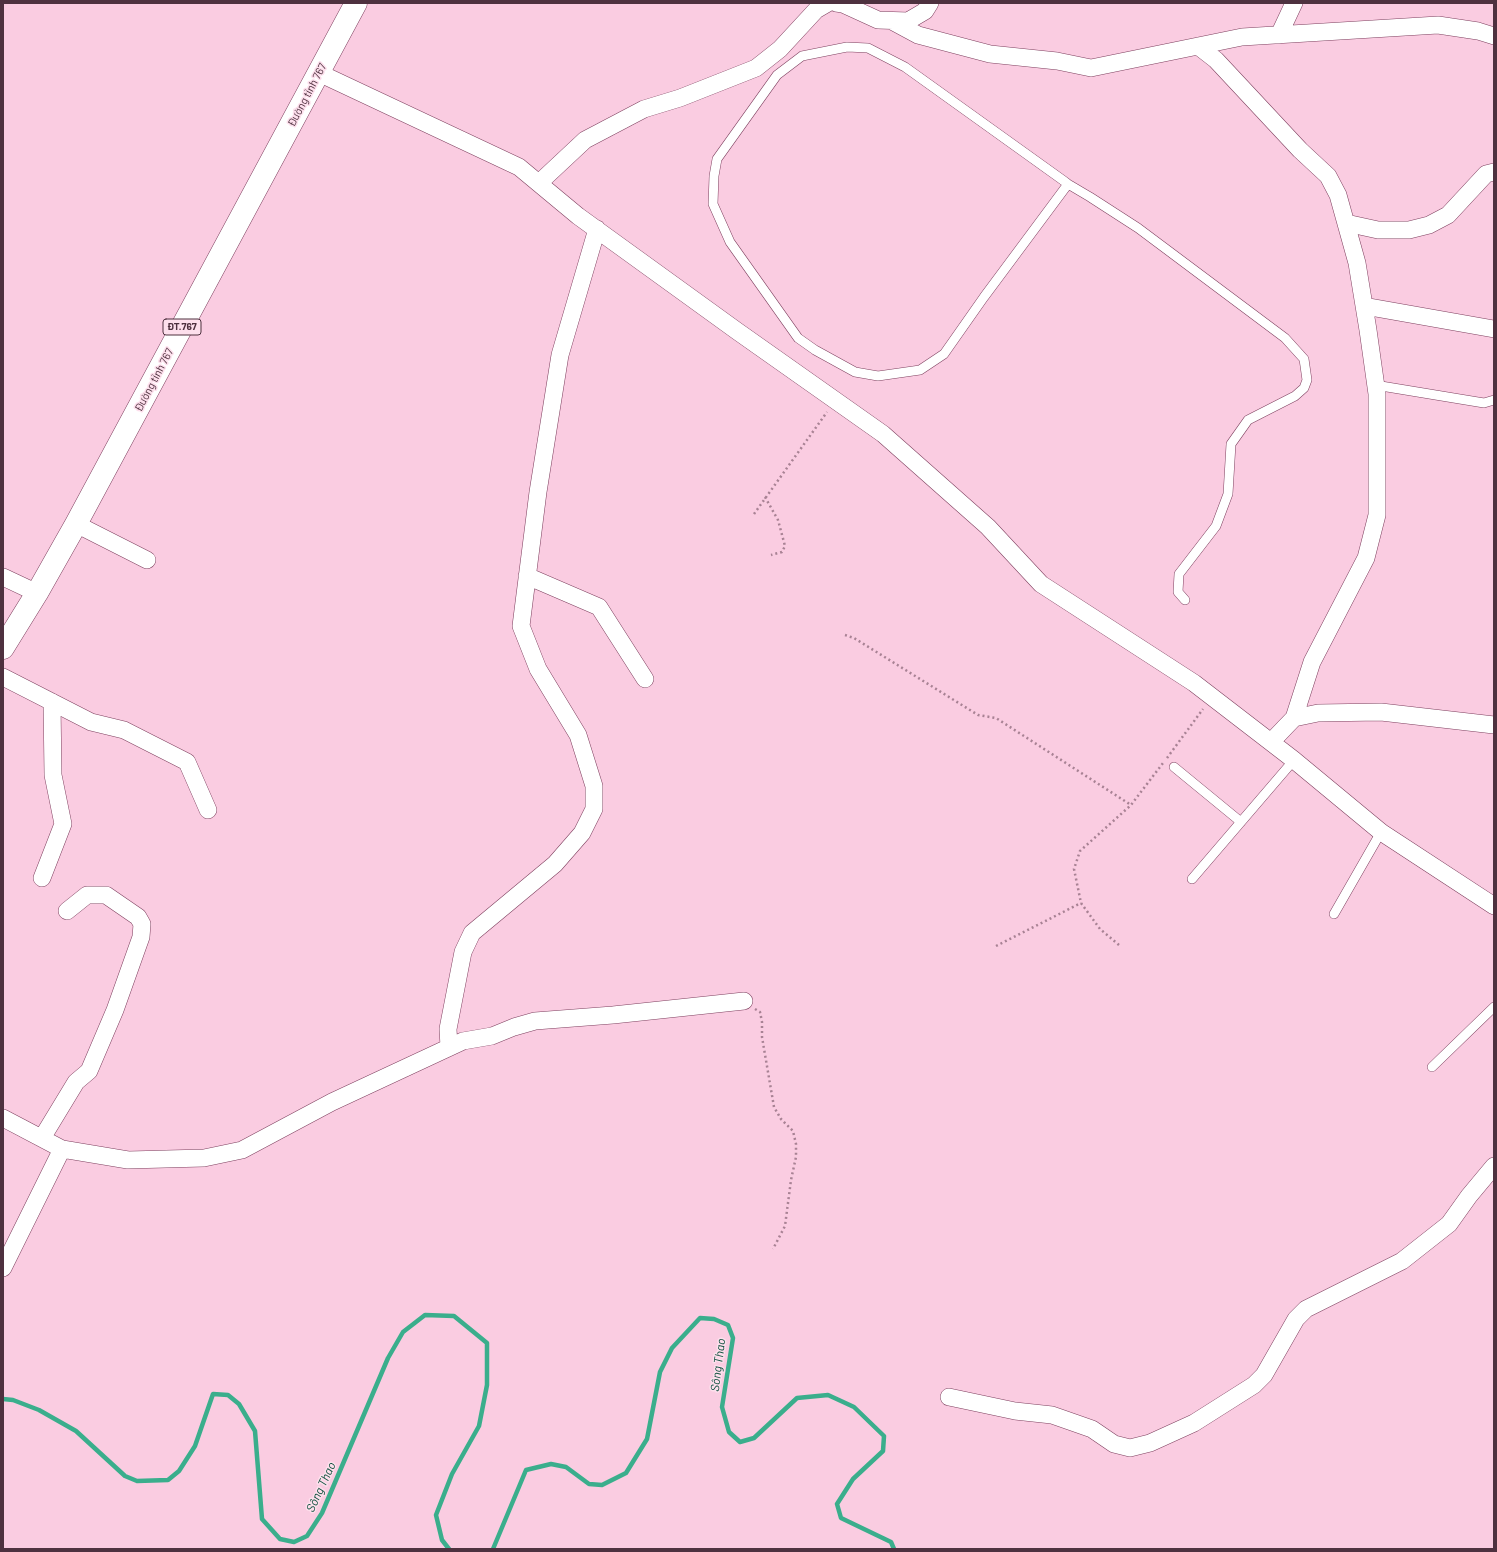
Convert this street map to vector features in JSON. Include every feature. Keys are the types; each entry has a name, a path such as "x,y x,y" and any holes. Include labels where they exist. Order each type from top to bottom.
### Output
{"main road":[{"name":"Đường tỉnh 767","path":"3,648 37,593 76,524 356,3"}],"street":[{"path":"539,183 585,140 644,109 680,98 756,68 780,49 816,10 828,3"},
{"path":"836,3 843,4 878,20 892,21 908,21 925,11 930,3"},
{"path":"1279,35 1294,3"},
{"path":"892,21 918,35 990,54 1057,61 1091,68 1242,37 1438,25 1478,31 1494,36"},
{"path":"1198,46 1216,60 1300,150 1328,176 1338,195 1357,263 1377,402 1377,515 1366,558 1312,662 1294,718 1271,742"},
{"path":"319,73 519,166 596,229 883,434 988,527 1041,584 1194,683 1294,760 1381,832 1494,906"},
{"path":"1346,223 1378,230 1409,230 1429,225 1448,214 1486,174 1494,172"},
{"path":"449,1047 448,1029 463,952 472,933 555,864 582,833 594,809 594,786 578,735 538,670 521,626 538,492 560,355 596,229"},
{"path":"1364,306 1494,329"},
{"path":"76,524 147,560"},
{"path":"527,576 599,607 645,679"},
{"path":"3,577 37,593"},
{"path":"3,677 91,722 124,730 187,762 208,810"},
{"path":"42,878 62,824 53,775 52,702"},
{"path":"1294,718 1318,713 1381,712 1494,725"},
{"path":"42,1138 76,1082 88,1071 115,1010 141,937 142,924 138,917 106,895 87,895 68,911"},
{"path":"3,1118 62,1149 128,1160 204,1158 242,1150 337,1100 463,1041 492,1036 514,1027 535,1021 613,1015 744,1001"},
{"path":"3,1268 62,1149"},
{"path":"949,1397 1015,1411 1052,1415 1092,1429 1114,1444 1130,1448 1150,1443 1194,1423 1254,1386 1264,1374 1296,1319 1306,1309 1402,1261 1449,1224 1469,1196 1494,1166"}],"lane":[{"path":"1068,184 984,297 944,354 920,370 878,376 855,372 815,350 798,338 730,242 713,204 714,176 717,158 776,75 802,56 847,47 868,48 905,67 1068,184 1138,228 1285,338 1304,359 1307,380 1304,388 1295,396 1248,420 1231,444 1228,494 1216,526 1179,574 1178,592 1185,600"},
{"path":"776,75 780,49"},
{"path":"1375,385 1484,403 1494,400"},
{"path":"1192,879 1294,760"},
{"path":"1174,767 1241,822"},
{"path":"1334,914 1381,832"},
{"path":"1432,1067 1494,1007"}],"path":[{"path":"754,514 836,401"},
{"path":"765,497 778,520 785,546 782,552 771,555"},
{"path":"845,635 854,638 978,715 996,718 1132,805"},
{"path":"1119,945 1100,929 1081,902 1074,869 1080,851 1132,805 1212,697"},
{"path":"996,946 1081,902"},
{"path":"744,1001 760,1012 762,1022 762,1038 774,1107 793,1131 796,1144 796,1157 790,1180 785,1226 772,1250"}],"waterway":[{"name":"Sông Thao","path":"3,1399 13,1400 39,1410 76,1431 125,1476 137,1481 168,1480 179,1471 195,1446 213,1394 228,1395 239,1404 255,1431 262,1519 280,1539 294,1542 307,1536 322,1513 388,1358 403,1332 425,1315 454,1316 487,1343 487,1385 479,1426 452,1474 436,1515 442,1540 449,1549"},
{"name":"Sông Thao","path":"493,1549 526,1470 551,1464 566,1467 589,1484 602,1485 626,1473 647,1439 660,1372 672,1348 700,1318 714,1319 728,1325 733,1338 722,1407 729,1432 740,1442 754,1438 797,1398 828,1395 854,1407 884,1436 883,1451 853,1479 837,1504 841,1518 891,1542 894,1549"}]}
